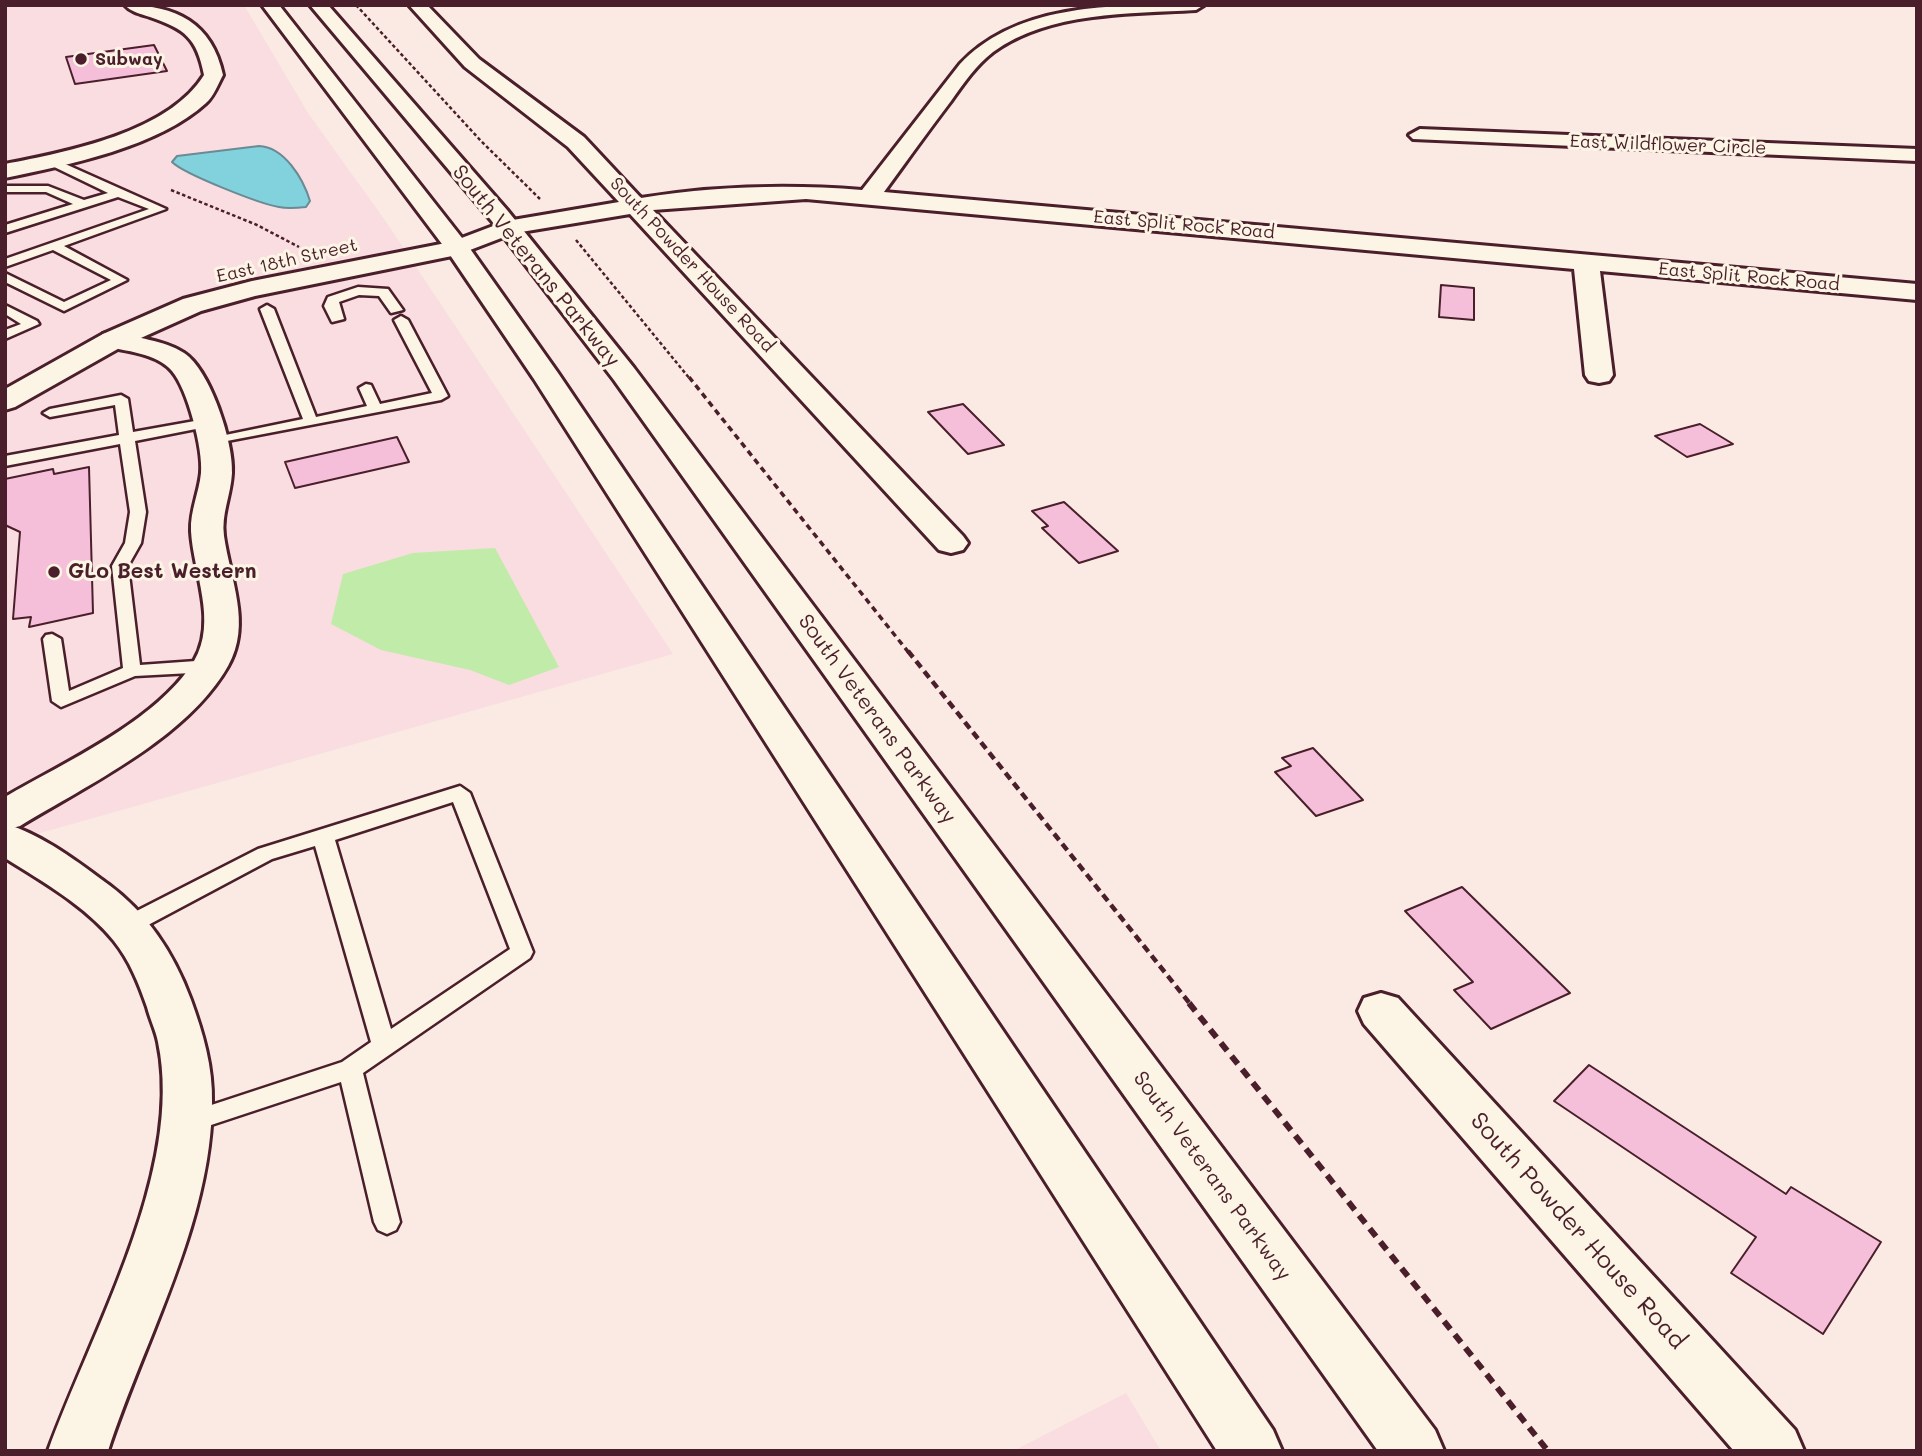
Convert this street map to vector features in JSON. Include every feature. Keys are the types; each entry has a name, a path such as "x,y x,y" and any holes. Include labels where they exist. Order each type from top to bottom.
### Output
{"main road":[{"path":"5,171 114,142 159,124 202,97 217,72 212,57 193,31 133,5"},
{"path":"270,5 449,239 617,481 1252,1451"},
{"name":"South Veterans Parkway","path":"318,5 509,228 624,374 1414,1451"},
{"name":"South Powder House Road","path":"417,5 472,63 576,142 951,543"},
{"path":"869,196 972,61 996,41 1039,24 1139,7 1196,5"},
{"name":"East Wildflower Circle","path":"1420,135 1917,155"},
{"name":"East Split Rock Road","path":"509,228 636,205 743,194 869,196 1917,292"},
{"name":"East 18th Street","path":"5,382 114,318 199,282 261,263 449,239 509,228"},
{"name":"East 18th Street","path":"5,401 113,340 162,316 221,297 449,239"},
{"path":"1586,262 1599,376"},
{"path":"5,816 137,734 167,711 210,666 219,650 222,622 206,531 218,467 209,432 188,373 182,364 173,357 113,340"},
{"path":"5,838 90,892 127,926 152,962 172,1003 186,1058 186,1123 171,1211 90,1412 78,1451"},
{"name":"South Powder House Road","path":"1381,1011 1774,1451"}],"lane":[{"path":"5,263 160,209 118,193 50,161"},
{"path":"5,188 48,189 83,204"},
{"path":"5,229 118,193"},
{"path":"5,335 121,280 54,246"},
{"path":"5,278 48,315"},
{"path":"5,461 129,437 311,422 441,396 399,315 383,292 358,291 333,300 331,306 337,319"},
{"path":"5,309 48,315"},
{"path":"267,309 311,422"},
{"path":"366,388 375,410"},
{"path":"50,413 121,400 129,437 138,512 133,543 120,566 132,671"},
{"path":"52,639 61,701 132,671 210,666"},
{"path":"127,926 265,854 460,793 522,952 350,1069 186,1123"},
{"path":"323,836 384,1046"},
{"path":"350,1069 387,1222"}],"path":[{"path":"356,5 543,204"},
{"path":"161,187 257,225 299,247"},
{"path":"572,236 672,356 1548,1451"}],"shaded area":[{"path":"5,5 244,5 308,113 387,223 673,654 5,843"},
{"path":"1126,1393 1161,1451 1013,1451"}],"green space":[{"path":"495,548 559,667 509,685 470,670 381,650 331,624 343,574 413,553"}],"water":[{"path":"259,146 277,152 291,165 303,183 310,201 306,207 282,208 269,205 206,181 172,162 177,156"}],"building":[{"path":"154,45 167,71 75,84 66,57"},
{"path":"1441,285 1474,288 1474,320 1439,317"},
{"path":"963,404 1004,445 968,454 928,412"},
{"path":"1700,424 1733,444 1687,457 1655,436"},
{"path":"397,437 409,462 295,488 285,462"},
{"name":"GLo Best Western","path":"89,467 93,613 29,627 31,617 13,619 20,532 5,525 5,479 53,469 54,474"},
{"path":"1064,502 1118,551 1079,563 1042,528 1048,526 1032,511"},
{"path":"1313,748 1363,800 1316,816 1275,772 1291,766 1282,758"},
{"path":"1462,887 1570,993 1491,1029 1454,990 1473,982 1405,911"},
{"path":"1589,1065 1786,1194 1791,1187 1881,1242 1823,1334 1731,1273 1756,1237 1554,1101"}],"place":[{"name":"Subway","path":"81,59"},
{"name":"GLo Best Western","path":"54,572"}]}
